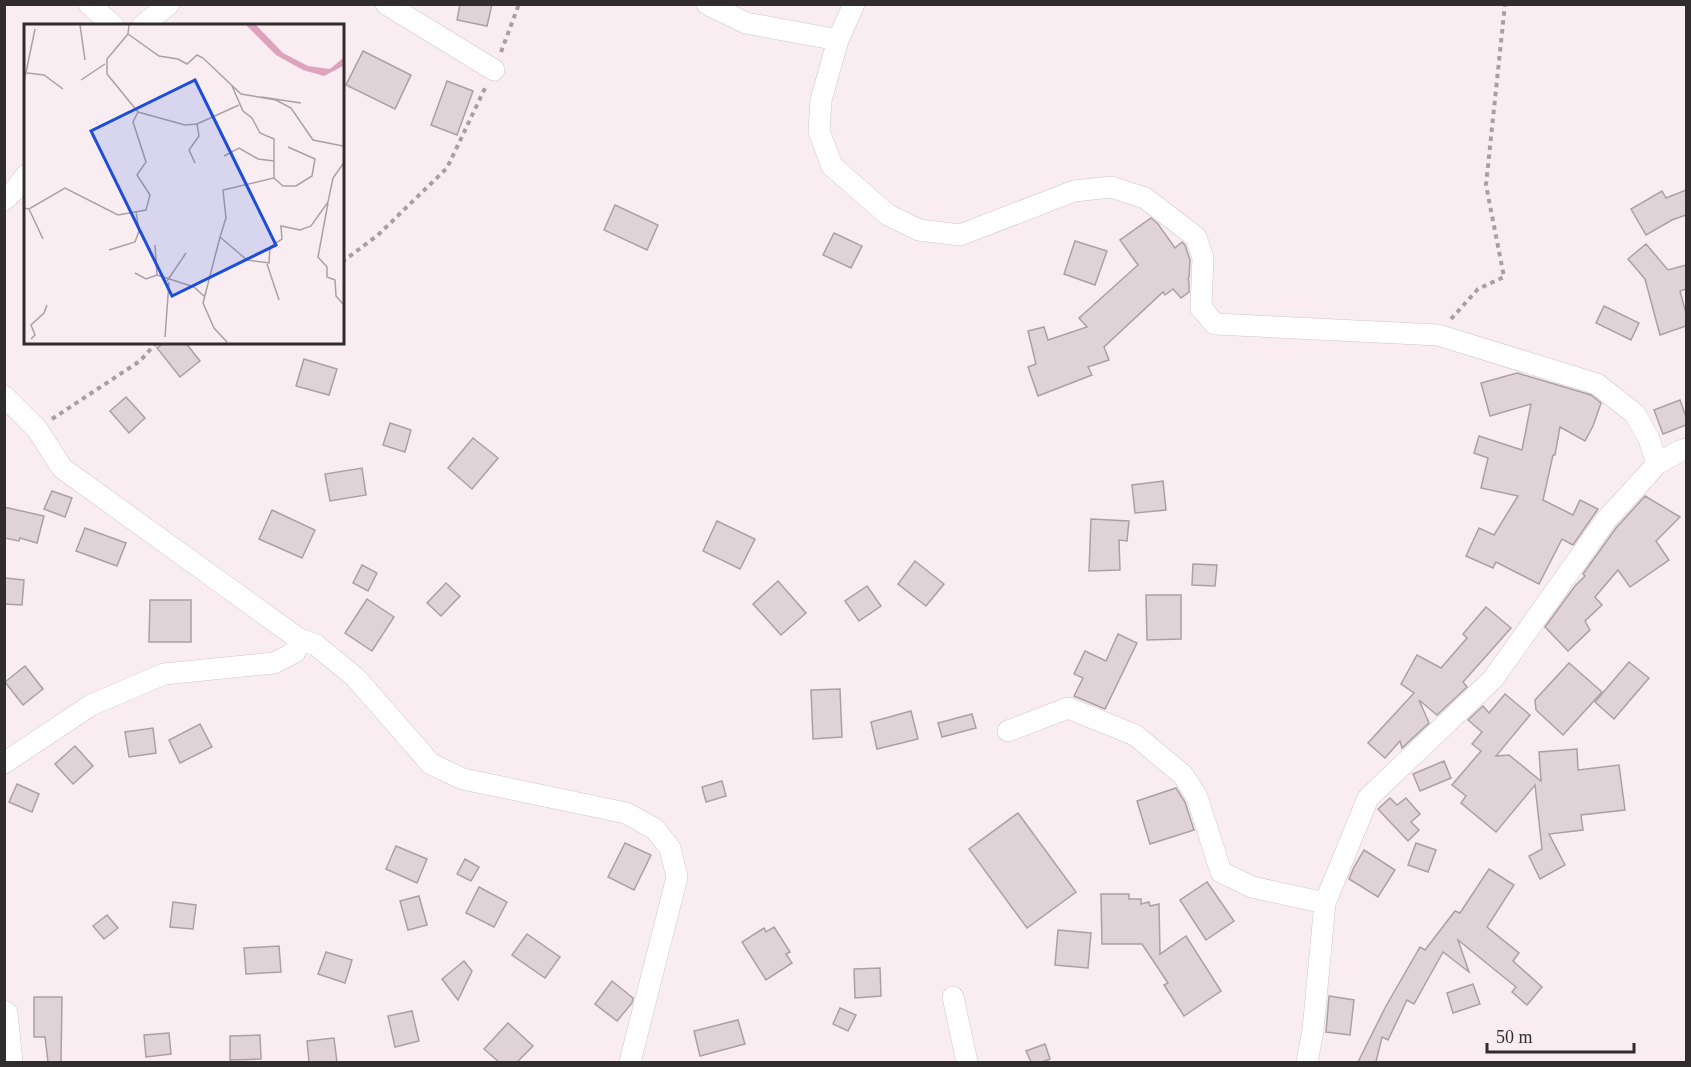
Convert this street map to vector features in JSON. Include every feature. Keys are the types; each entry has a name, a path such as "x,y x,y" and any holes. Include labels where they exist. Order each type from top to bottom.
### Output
{"street":[{"path":"88,4 112,24"},
{"path":"144,24 169,4"},
{"path":"386,4 494,70"},
{"path":"706,4 746,23 838,40"},
{"path":"854,4 838,40 821,100 819,131 832,166 888,215 919,230 960,235 1074,191 1112,187 1145,198 1196,237 1203,258 1201,308 1215,324 1438,335 1597,384 1635,414 1649,439 1658,464"},
{"path":"4,200 24,178"},
{"path":"4,396 37,429 62,468 299,639 316,645 355,677 431,764 463,779 626,813 655,829 670,848 677,877 630,1062"},
{"path":"1307,1062 1313,1030 1325,903 1368,798 1493,679 1606,520 1658,464 1686,449"},
{"path":"4,763 91,705 164,674 274,663 295,652 299,639"},
{"path":"1008,731 1068,708 1135,735 1183,775 1197,797 1221,872 1252,887 1325,903"},
{"path":"953,997 967,1062"},
{"path":"4,1011 7,1012 12,1062"}],"path":[{"path":"344,260 378,235 447,168 494,70 519,4"},
{"path":"1438,335 1478,289 1504,277 1486,186 1504,4"},
{"path":"37,429 140,361 154,344"}],"building":[{"path":"460,4 492,4 487,26 457,20"},
{"path":"363,51 411,75 395,109 346,85"},
{"path":"447,81 473,91 457,135 431,125"},
{"path":"1686,190 1686,215 1646,235 1631,209 1662,191 1666,198"},
{"path":"615,205 658,225 647,250 604,230"},
{"path":"1151,218 1175,248 1182,242 1185,245 1190,260 1189,292 1181,298 1173,289 1165,295 1163,292 1104,347 1109,360 1088,367 1092,375 1038,396 1028,367 1036,364 1028,331 1044,327 1048,340 1087,327 1079,318 1138,265 1120,240"},
{"path":"834,233 862,246 851,268 823,255"},
{"path":"1075,241 1107,251 1095,285 1064,274"},
{"path":"1646,244 1668,270 1686,265 1686,289 1680,291 1686,313 1686,326 1660,335 1645,279 1628,259"},
{"path":"1604,306 1639,323 1631,340 1596,323"},
{"path":"162,344 187,344 200,361 180,377 157,348"},
{"path":"304,359 337,369 329,395 296,386"},
{"path":"1517,373 1591,395 1601,403 1585,441 1560,427 1543,500 1573,515 1580,500 1598,509 1573,545 1562,539 1539,584 1496,562 1493,568 1466,556 1479,528 1494,535 1518,496 1481,488 1488,458 1474,453 1479,436 1522,450 1531,404 1490,416 1481,383"},
{"path":"126,397 145,418 129,433 110,411"},
{"path":"1680,400 1686,417 1686,425 1663,434 1654,410"},
{"path":"390,423 411,430 405,452 383,445"},
{"path":"473,438 498,458 472,489 448,468"},
{"path":"362,468 366,495 330,501 325,474"},
{"path":"1163,481 1166,510 1135,513 1132,485"},
{"path":"52,491 72,498 65,517 44,509"},
{"path":"1645,496 1680,517 1656,541 1669,560 1630,587 1618,570 1595,597 1602,605 1585,621 1590,630 1568,651 1545,627 1585,576 1583,574 1616,528"},
{"path":"4,507 44,516 37,543 20,538 19,541 4,538"},
{"path":"272,510 315,530 302,558 259,539"},
{"path":"1091,519 1129,521 1127,541 1119,540 1120,570 1089,571"},
{"path":"717,521 755,539 740,569 703,551"},
{"path":"85,528 126,543 117,566 76,551"},
{"path":"915,561 944,584 926,606 898,584"},
{"path":"1193,564 1217,565 1215,586 1192,585"},
{"path":"362,565 377,573 368,591 353,583"},
{"path":"5,578 24,580 22,605 4,604"},
{"path":"778,581 806,613 781,635 753,604"},
{"path":"446,583 460,596 441,616 427,603"},
{"path":"867,586 881,606 859,621 845,601"},
{"path":"1146,595 1181,595 1181,639 1147,640"},
{"path":"367,599 394,617 372,651 345,633"},
{"path":"150,600 191,600 191,642 149,642"},
{"path":"1486,607 1511,628 1463,682 1467,687 1437,715 1419,700 1429,723 1402,748 1400,741 1385,758 1368,743 1414,693 1401,684 1417,655 1441,668 1467,638 1463,634"},
{"path":"1118,634 1137,643 1105,709 1074,696 1083,678 1074,674 1085,651 1106,661"},
{"path":"1629,662 1649,678 1614,719 1595,702"},
{"path":"1569,663 1602,692 1563,735 1536,710 1535,700"},
{"path":"25,666 43,689 23,705 5,682"},
{"path":"840,689 842,737 813,739 811,690"},
{"path":"1505,694 1530,715 1496,756 1509,755 1541,781 1539,752 1577,749 1578,770 1619,765 1625,810 1581,815 1583,830 1549,834 1565,865 1540,879 1529,856 1542,849 1535,785 1496,832 1461,803 1466,796 1452,785 1481,751 1472,744 1482,732 1468,720 1483,706 1489,713"},
{"path":"911,711 918,739 877,749 871,722"},
{"path":"972,714 976,728 942,737 938,723"},
{"path":"200,724 212,747 180,763 169,740"},
{"path":"153,728 156,753 129,757 125,732"},
{"path":"75,746 93,766 73,784 55,764"},
{"path":"1444,761 1451,778 1420,791 1413,774"},
{"path":"722,781 726,796 706,802 702,787"},
{"path":"17,784 39,794 32,812 9,802"},
{"path":"1176,788 1185,802 1194,830 1150,844 1137,801"},
{"path":"1390,798 1397,805 1406,798 1420,814 1411,822 1419,830 1408,841 1378,809"},
{"path":"1018,813 1076,892 1027,928 969,849"},
{"path":"625,843 651,855 634,890 608,877"},
{"path":"1416,843 1436,850 1428,872 1408,865"},
{"path":"396,846 427,859 417,883 386,869"},
{"path":"1364,850 1395,870 1378,897 1349,879"},
{"path":"465,859 479,867 471,881 457,874"},
{"path":"1489,869 1514,885 1487,927 1519,953 1513,961 1542,987 1527,1005 1512,992 1516,987 1458,940 1469,972 1443,952 1414,1004 1407,1000 1388,1040 1382,1037 1376,1062 1358,1062 1386,1006 1420,947 1425,950 1455,911 1460,913"},
{"path":"1207,882 1234,921 1206,940 1180,900"},
{"path":"479,887 507,902 494,927 466,913"},
{"path":"1101,894 1129,894 1129,899 1141,899 1141,904 1149,902 1150,906 1159,904 1160,954 1186,936 1221,991 1184,1016 1164,985 1168,983 1142,944 1102,944"},
{"path":"419,896 427,925 408,930 400,901"},
{"path":"173,902 196,905 193,929 170,927"},
{"path":"107,915 118,928 104,939 93,926"},
{"path":"774,927 790,952 786,954 792,963 766,980 742,942 764,928 766,932"},
{"path":"1058,930 1091,933 1088,968 1055,965"},
{"path":"527,934 560,957 545,978 512,955"},
{"path":"279,946 281,972 246,974 244,948"},
{"path":"326,952 352,960 345,983 318,974"},
{"path":"464,961 472,971 458,1000 442,979"},
{"path":"880,968 881,996 855,998 854,969"},
{"path":"612,981 633,998 632,1003 617,1021 595,1004"},
{"path":"1473,984 1480,1004 1453,1013 1447,993"},
{"path":"1329,996 1354,1000 1350,1035 1326,1032"},
{"path":"34,997 62,997 61,1062 48,1062 45,1037 34,1037"},
{"path":"840,1008 856,1015 848,1031 833,1024"},
{"path":"412,1011 419,1041 395,1047 388,1016"},
{"path":"738,1020 745,1044 700,1056 694,1031"},
{"path":"508,1023 533,1046 517,1062 499,1062 484,1049"},
{"path":"169,1033 171,1054 146,1057 144,1035"},
{"path":"260,1035 261,1059 230,1060 230,1036"},
{"path":"334,1038 337,1062 309,1062 307,1041"},
{"path":"1045,1044 1050,1059 1031,1062 1026,1051"}]}
